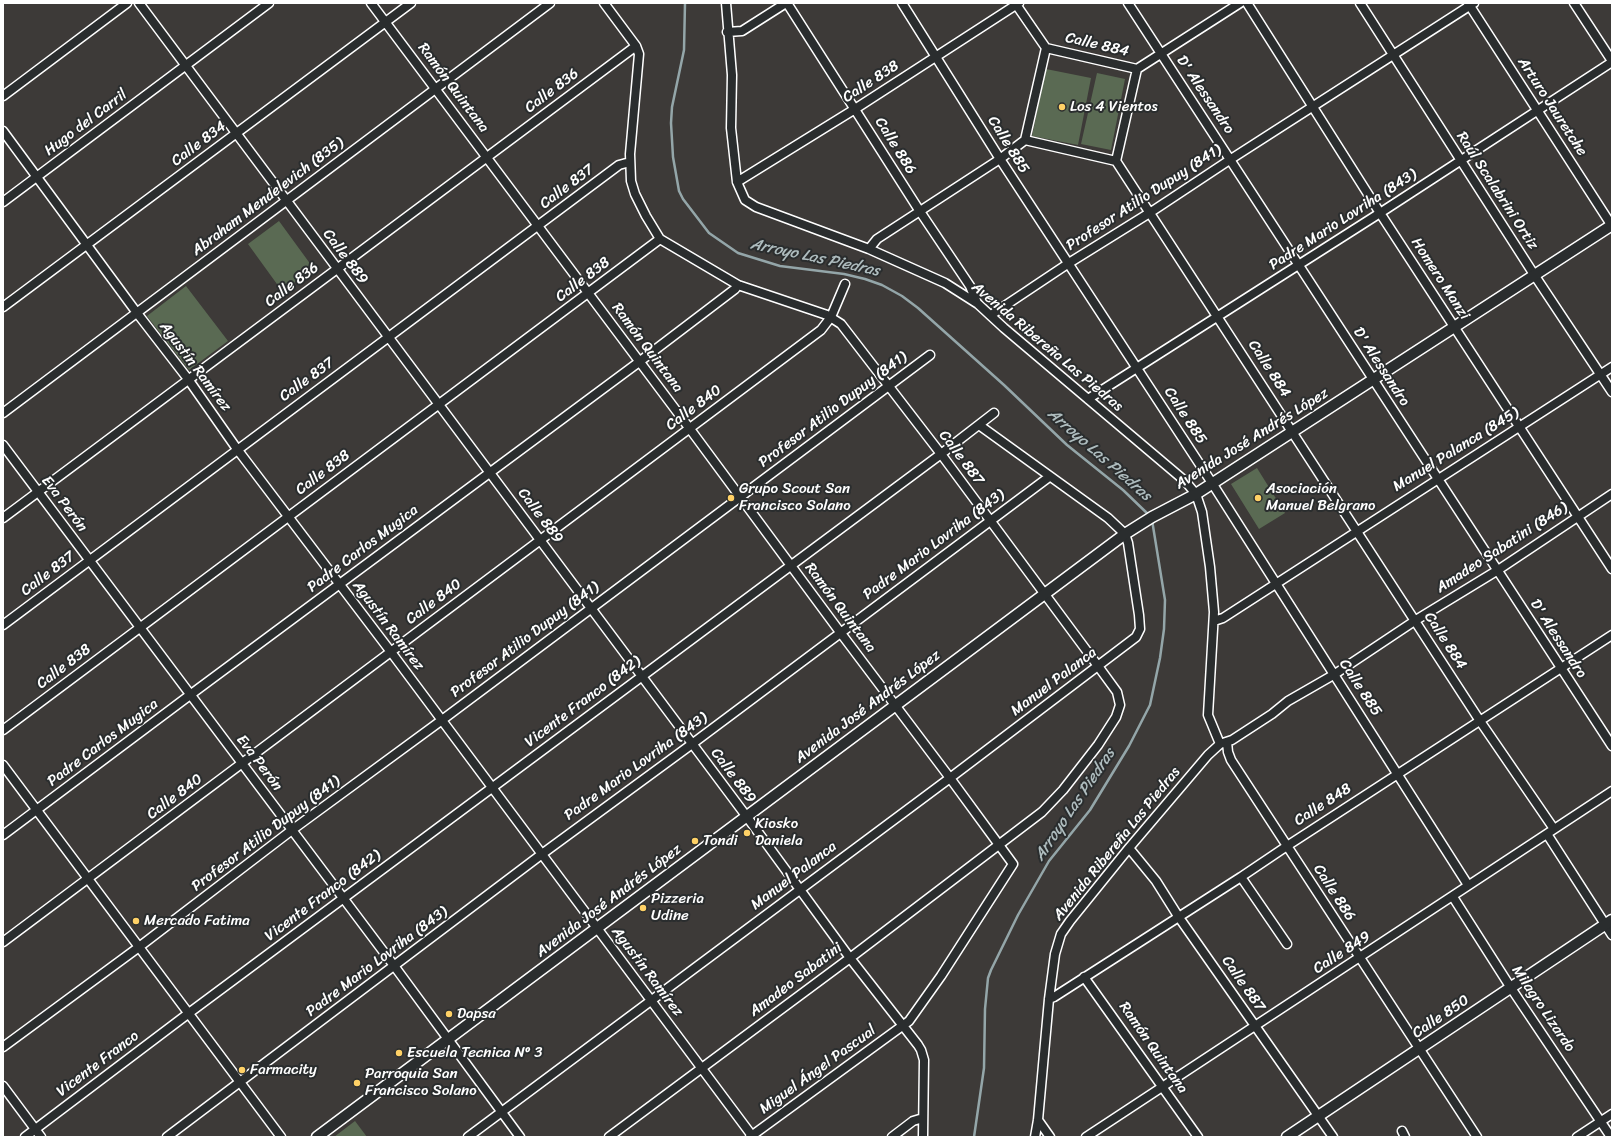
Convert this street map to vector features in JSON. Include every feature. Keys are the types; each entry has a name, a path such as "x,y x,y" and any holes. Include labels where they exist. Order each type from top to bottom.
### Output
{"main road":[{"name":"Avenida José Andrés López","path":"317,1137 1125,534 1152,516 1212,484 1612,226"},
{"name":"Calle 850","path":"1286,1137 1320,1116 1609,922"}],"street":[{"path":"3,96 127,3"},
{"name":"Calle 889","path":"140,3 286,201 747,816 850,958 918,1045 924,1060 923,1118"},
{"name":"Hugo del Carril","path":"3,202 269,3"},
{"name":"Ramón Quintana","path":"372,3 1013,864 941,976 912,1017 902,1025"},
{"name":"Calle 834","path":"3,307 411,3"},
{"name":"Abraham Mendelevich (835)","path":"3,413 550,3"},
{"path":"604,3 636,46 639,54 640,60 630,162 631,181 635,194 660,239 738,285 809,308 831,317"},
{"name":"Avenida Ribereña Las Piedras","path":"726,3 727,32 732,75 731,128 737,182 745,200 756,207 869,249 945,283 978,304 1004,328 1185,481 1192,496 1201,506 1209,559 1214,621 1207,708 1209,721 1223,743 1208,755 1129,848 1060,934 1055,954 1049,999 1038,1120 1035,1137"},
{"path":"727,32 742,31 787,3"},
{"name":"Calle 886","path":"787,3 919,210 970,286 978,304"},
{"name":"Calle 885","path":"902,3 1000,159 1276,583 1468,885"},
{"path":"869,249 877,239 919,210 1000,159 1025,140 1046,48 1017,3"},
{"name":"Calle 838","path":"737,182 855,109 1017,3"},
{"name":"D' Alessandro","path":"1128,3 1612,746"},
{"path":"1137,69 1240,3"},
{"name":"Homero Manzi","path":"1247,3 1380,213 1612,569"},
{"name":"Raúl Scalabrini Ortiz","path":"1360,3 1535,276 1612,392"},
{"path":"1574,3 1612,62"},
{"name":"Profesor Atilio Dupuy (841)","path":"991,315 1069,263 1151,212 1471,4"},
{"name":"Arturo Jauretche","path":"1471,4 1612,226"},
{"name":"Calle 836","path":"3,518 636,46"},
{"name":"Calle 884","path":"1046,48 1137,69 1116,161 1151,212 1416,620 1609,922 1612,935"},
{"name":"Padre Mario Lovriha (843)","path":"1088,399 1138,369 1612,62"},
{"name":"Agustín Ramírez","path":"3,131 188,380 237,449 442,720 752,1137"},
{"path":"1025,140 1116,161"},
{"name":"Calle 837","path":"3,625 619,165 630,162"},
{"name":"Calle 838","path":"3,730 660,239"},
{"name":"Calle 840","path":"3,942 541,541 821,330 827,325 845,284"},
{"name":"Padre Carlos Mugica","path":"3,835 489,472 639,362 735,289 738,285"},
{"name":"Calle 887","path":"831,317 841,324 941,454 1098,666 1119,697 1118,712 1116,717 1098,745 1063,790 1042,812 999,845"},
{"name":"Profesor Atilio Dupuy (841)","path":"3,1047 139,948 292,830 442,720 930,355"},
{"name":"Manuel Palanca (845)","path":"1214,621 1223,618 1612,366"},
{"name":"Vicente Franco (842)","path":"188,1013 941,454 994,413"},
{"path":"979,425 1049,477 1108,518 1125,534"},
{"name":"Eva Perón","path":"3,445 343,899 395,966 520,1137"},
{"name":"Padre Mario Lovriha (843)","path":"167,1137 542,854 692,744 1049,477"},
{"name":"Amadeo Sabatini (846)","path":"1223,743 1272,714 1288,701 1334,674 1416,620 1498,570 1612,494"},
{"name":"Manuel Palanca","path":"468,1137 950,778 1136,637 1140,629 1139,615 1128,543 1125,534"},
{"name":"Calle 848","path":"1049,999 1612,635"},
{"name":"Calle 886","path":"1223,743 1231,760 1477,1137"},
{"path":"3,766 280,1137"},
{"name":"Calle 849","path":"1086,1137 1612,791"},
{"name":"Amadeo Sabatini","path":"609,1137 999,845"},
{"name":"Calle 887","path":"1129,848 1156,881 1178,916 1334,1137"},
{"path":"1241,876 1287,944"},
{"name":"Milagro Lizardo","path":"1453,897 1511,988 1611,1137"},
{"name":"Ramón Quintana","path":"1084,976 1198,1137"},
{"name":"Vicente Franco","path":"25,1137 188,1013"},
{"name":"Miguel Ángel Pascual","path":"752,1137 902,1025"},
{"path":"3,1086 41,1137"},
{"path":"1577,1137 1612,1114"},
{"path":"892,1137 913,1121 923,1118 923,1137"},
{"path":"1038,1120 1050,1137"}],"green space":[{"name":"Los 4 Vientos","path":"1046,69 1091,78 1078,145 1032,136"},
{"path":"1097,73 1125,79 1111,150 1081,144"},
{"path":"279,221 314,269 282,291 248,244"},
{"path":"186,286 228,341 189,370 147,316"},
{"name":"Asociación Manuel Belgrano","path":"1257,468 1285,513 1259,529 1231,484"},
{"path":"355,1121 367,1137 334,1137"}],"waterway":[{"name":"Arroyo Las Piedras","path":"685,3 684,50 672,107 671,123 673,157 679,191 683,199 709,233 738,253 780,266 844,274 865,279 882,285 902,296 918,308 1004,385 1067,445 1123,490 1150,516"},
{"name":"Arroyo Las Piedras","path":"974,1137 984,1068 985,1009 988,978 991,970 1018,915 1049,861 1090,810 1129,746 1150,705 1160,658 1164,629 1165,600 1152,520"}],"place":[{"name":"Los 4 Vientos","path":"1062,107"},
{"name":"Grupo Scout San Francisco Solano","path":"731,498"},
{"name":"Asociación Manuel Belgrano","path":"1258,498"},
{"name":"Kiosko Daniela","path":"747,833"},
{"name":"Tondi","path":"695,841"},
{"name":"Pizzeria Udine","path":"643,908"},
{"name":"Mercado Fatima","path":"136,921"},
{"name":"Dapsa","path":"449,1014"},
{"name":"Escuela Tecnica Nº 3","path":"399,1053"},
{"name":"Farmacity","path":"242,1070"},
{"name":"Parroquia San Francisco Solano","path":"357,1083"}]}
